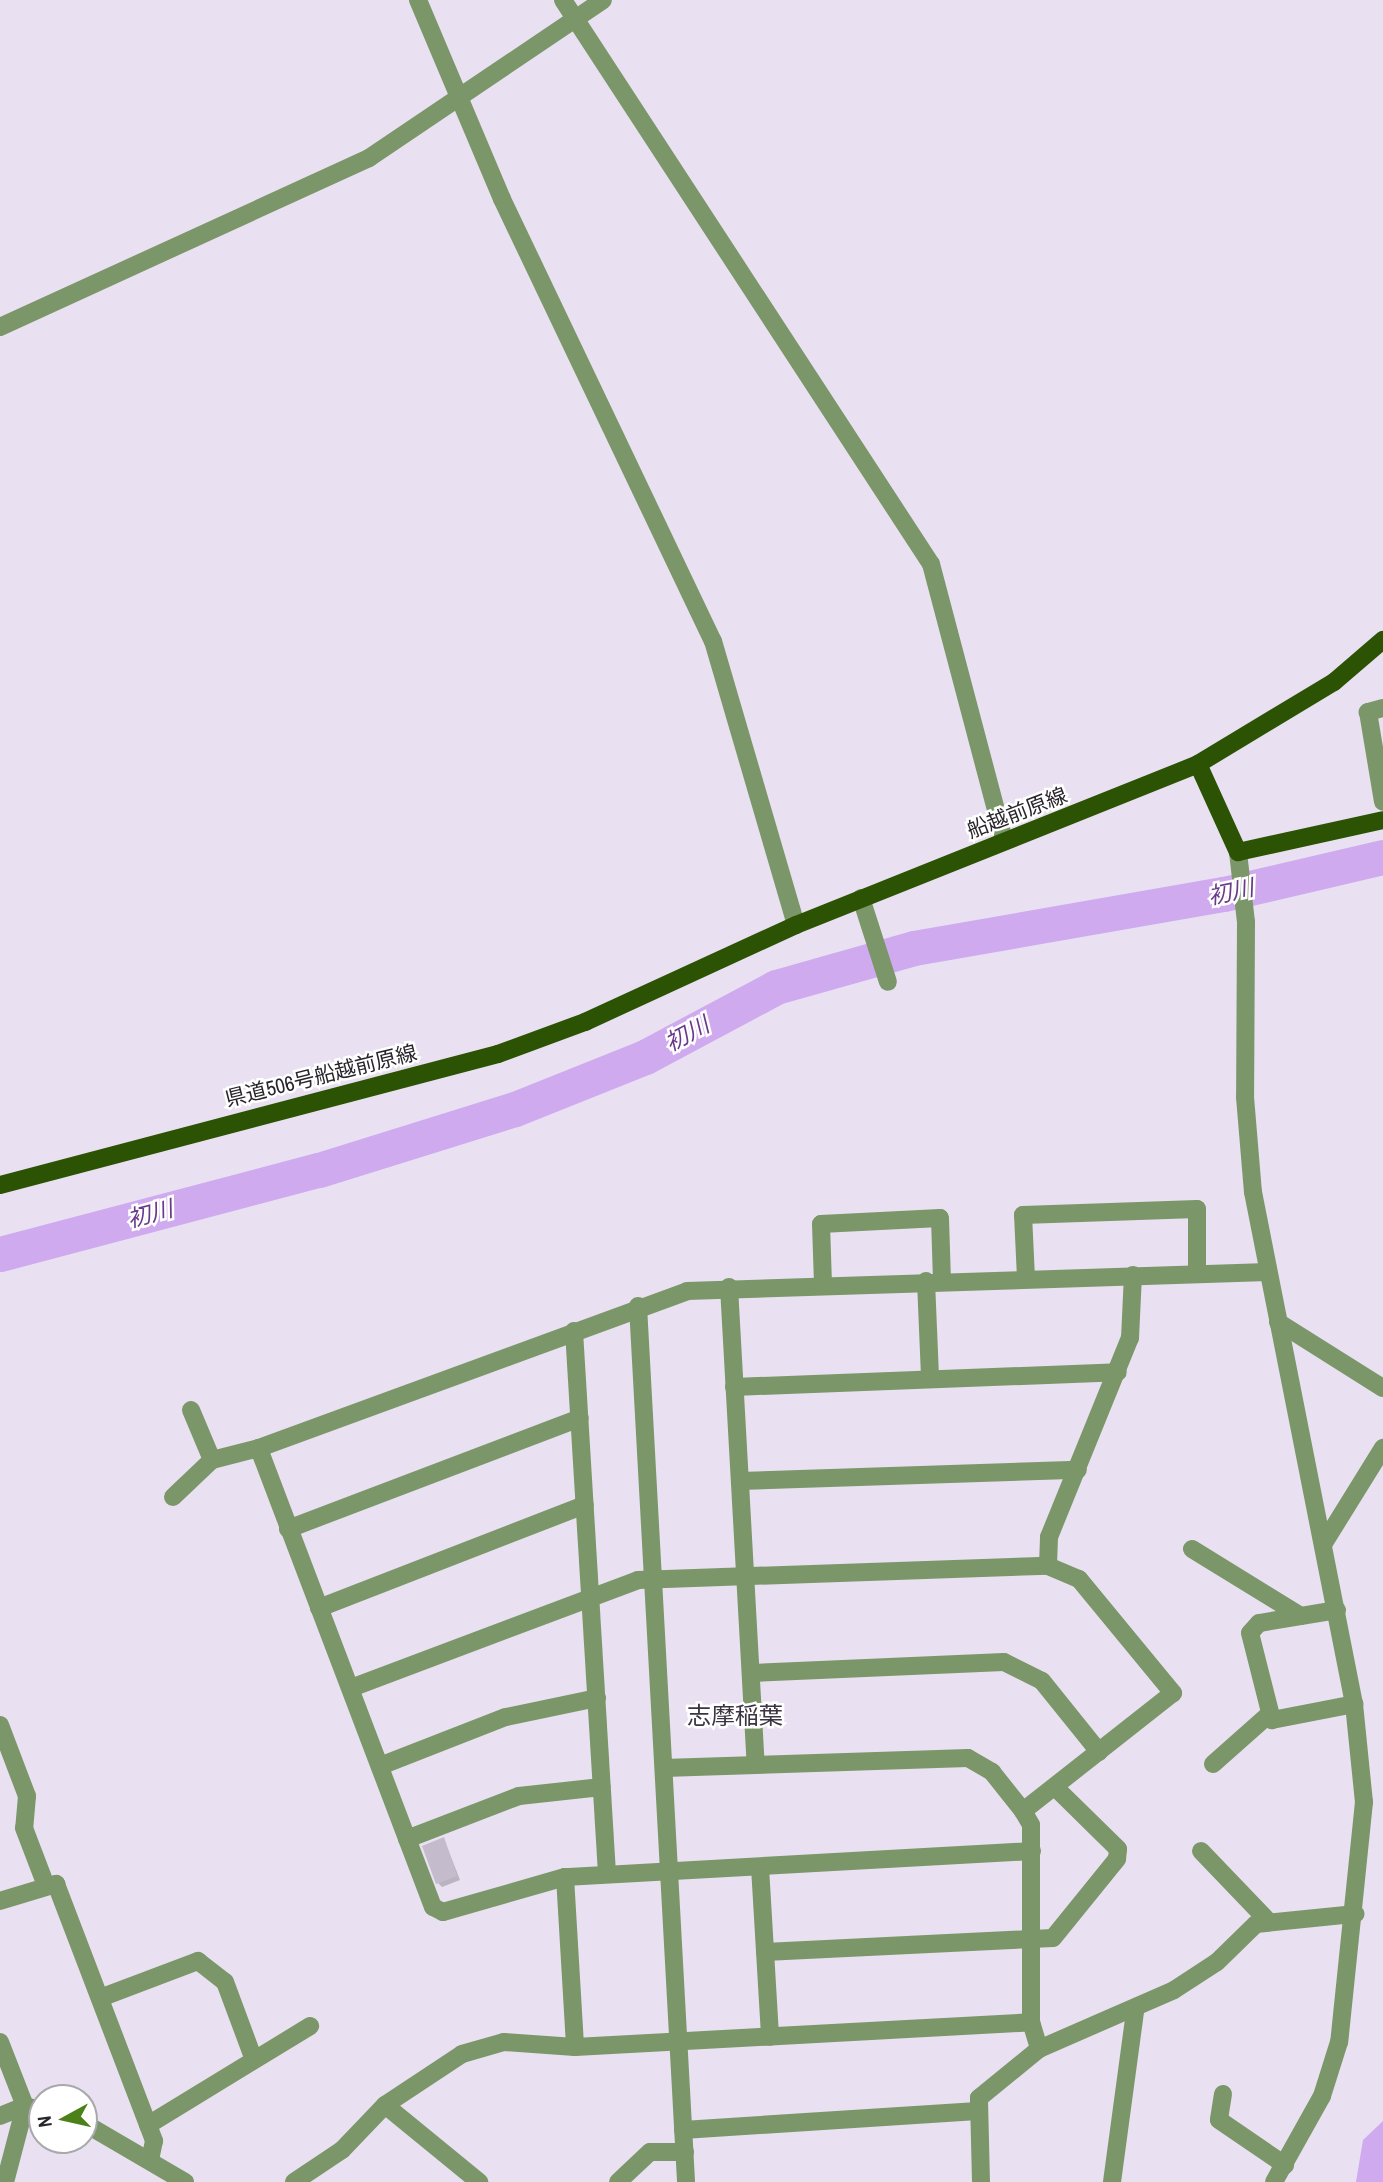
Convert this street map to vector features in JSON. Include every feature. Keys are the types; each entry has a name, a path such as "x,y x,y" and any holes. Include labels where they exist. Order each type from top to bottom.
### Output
{"main road":[{"name":"船越前原線","path":"648,994 796,925 1198,764 1334,682 1383,640"},
{"path":"1198,764 1238,852 1383,820"},
{"name":"県道506号船越前原線","path":"0,1185 498,1054 648,994"}],"street":[{"path":"418,0 464,97 502,199 713,641 796,925"},
{"path":"563,0 930,564 1004,841"},
{"path":"0,327 369,159 464,97 603,0"},
{"path":"1383,708 1368,712 1383,802"},
{"path":"1238,852 1246,922 1247,1144 1268,1272 1354,1704 1364,1802 1355,1914 1339,2042 1322,2096 1274,2182"},
{"path":"862,898 888,982"},
{"path":"1026,1278 1023,1215 1198,1209 1197,1273"},
{"path":"823,1284 821,1224 940,1218 930,1378"},
{"path":"173,1497 212,1460 259,1448 638,1306 687,1291 729,1287 1268,1272"},
{"path":"1048,1566 1049,1537 1118,1372 1129,1338 1133,1275"},
{"path":"729,1287 756,1763"},
{"path":"638,1306 686,2182"},
{"path":"1278,1322 1383,1388"},
{"path":"574,1331 607,1874"},
{"path":"734,1387 1118,1372"},
{"path":"193,1415 212,1460"},
{"path":"288,1529 580,1419"},
{"path":"259,1448 433,1907 443,1912 565,1877 1032,1851"},
{"path":"1324,1543 1383,1448"},
{"path":"740,1481 1077,1470"},
{"path":"319,1608 585,1505"},
{"path":"1192,1549 1301,1616"},
{"path":"351,1688 590,1596 653,1579 1048,1566 1095,1591 1173,1693 1023,1811"},
{"path":"1267,1716 1250,1633 1259,1623 1337,1610"},
{"path":"751,1673 1004,1662 1042,1681 1099,1752"},
{"path":"380,1766 506,1717 597,1698"},
{"path":"1213,1764 1267,1716 1354,1704"},
{"path":"0,1725 27,1796 24,1829 45,1883"},
{"path":"663,1768 968,1758 992,1772 1023,1811 1032,1851 1031,2022 1039,2049"},
{"path":"407,1839 519,1796 602,1787"},
{"path":"765,1952 1032,1936 1053,1938 1117,1859 1118,1849 1055,1787"},
{"path":"1201,1851 1269,1922"},
{"path":"760,1867 770,2037"},
{"path":"565,1877 575,2046"},
{"path":"0,1901 45,1883 56,1884 154,2141 150,2160"},
{"path":"981,2182 977,2111 986,2089 1039,2049 1135,2011 1217,1962 1256,1924 1355,1914"},
{"path":"100,1998 198,1961 225,1982 254,2060"},
{"path":"1112,2182 1135,2011"},
{"path":"293,2182 342,2150 385,2105 462,2054 504,2042 575,2046 1031,2022"},
{"path":"148,2125 310,2026"},
{"path":"0,2042 28,2099"},
{"path":"1223,2094 1219,2120 1285,2165"},
{"path":"385,2105 479,2182"},
{"path":"0,2116 28,2110"},
{"path":"683,2130 977,2111"},
{"path":"5,2182 28,2122"},
{"path":"98,2131 185,2182"},
{"path":"618,2182 650,2152 685,2152"}],"shaded area":[{"path":"1383,2121 1383,2182 1356,2182 1363,2140"}],"building":[{"path":"444,1837 457,1876 436,1884 422,1846"}],"waterway":[{"name":"初川","path":"0,1254 319,1170 515,1109 645,1057 776,987 914,948 1224,894 1383,857"}],"district":[{"name":"志摩稲葉","path":"735,1716"}]}
